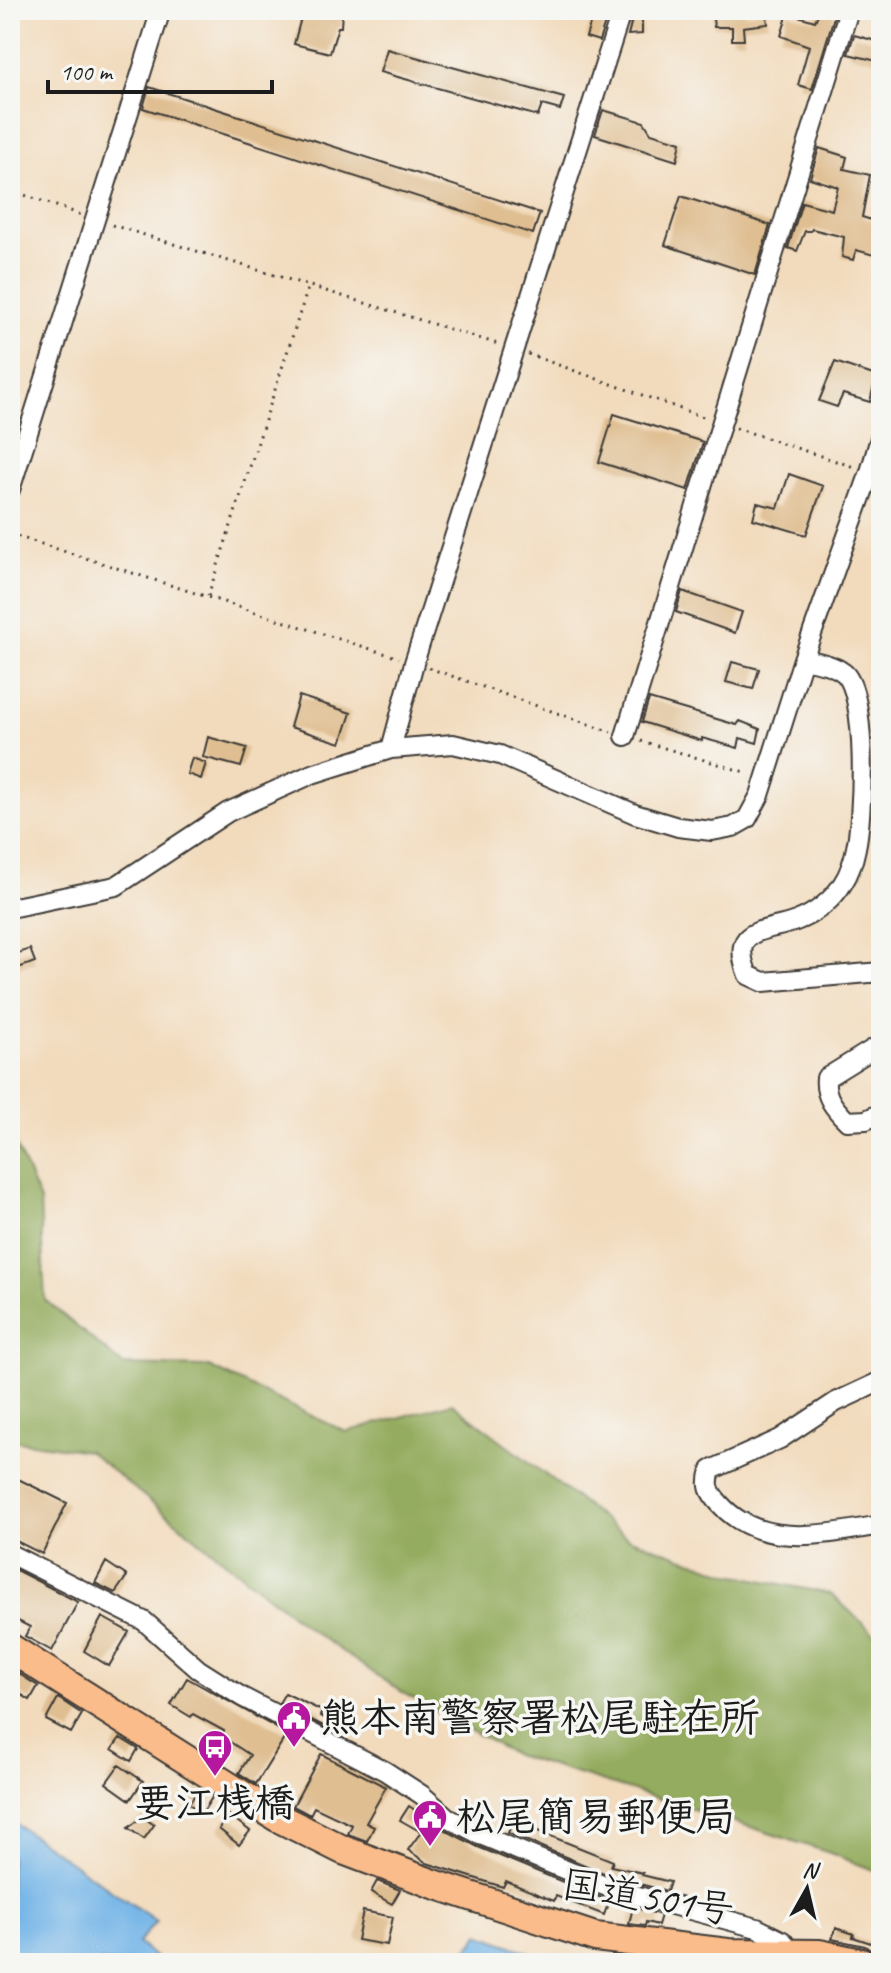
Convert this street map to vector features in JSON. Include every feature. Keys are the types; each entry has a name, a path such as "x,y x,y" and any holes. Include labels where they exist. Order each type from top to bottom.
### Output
{"highway":[{"name":"国道501号","path":"10,1648 277,1817 343,1850 543,1922 595,1937 728,1953 819,1954 861,1963"}],"street":[{"path":"10,490 161,10"},
{"path":"391,749 414,663 622,10"},
{"path":"625,736 851,10"},
{"path":"10,908 116,886 228,812 312,774 391,749 453,744 481,749 635,814 678,827 712,831 733,827 747,819 760,795 803,659 881,435"},
{"path":"803,659 830,665 846,674 856,698 863,740 856,848 844,882 823,907 798,921 753,932 744,941 741,957 748,975 763,982 881,972"},
{"path":"881,1044 826,1078 825,1088 833,1107 847,1121 866,1120 881,1113"},
{"path":"881,1381 836,1402 780,1439 711,1470 707,1481 709,1491 730,1515 762,1531 791,1536 881,1525"},
{"path":"10,1554 144,1621 198,1669 242,1697 385,1771 460,1824 612,1889 757,1928 783,1941 790,1952"}],"path":[{"path":"10,190 514,349 715,421"},
{"path":"208,596 309,285"},
{"path":"729,426 870,472"},
{"path":"10,534 414,663 625,736 766,778"}],"green space":[{"path":"14,1141 40,1201 45,1300 123,1365 209,1367 346,1432 452,1403 628,1538 730,1574 831,1594 881,1640 881,1873 729,1820 515,1755 400,1691 309,1629 88,1451 10,1440 10,1143"}],"water":[{"path":"10,1820 156,1921 138,1943 162,1963 10,1963"},
{"path":"479,1934 558,1963 451,1963 474,1943"}],"building":[{"path":"303,10 342,12 341,27 338,27 330,53 294,44"},
{"path":"766,10 768,24 743,27 744,40 732,40 732,27 714,27 712,11 744,11 744,14"},
{"path":"820,10 836,10 812,89 798,85 809,46 781,36 788,13 815,21"},
{"path":"593,15 606,19 599,41 586,37"},
{"path":"633,16 642,18 642,34 628,35"},
{"path":"854,35 876,41 875,45 881,47 881,62 848,54"},
{"path":"387,49 564,98 560,110 542,105 538,116 380,72"},
{"path":"149,87 540,213 533,234 143,108"},
{"path":"603,110 644,122 651,133 681,142 677,161 595,135"},
{"path":"819,148 847,157 844,169 870,175 862,217 881,223 881,257 856,250 853,260 842,257 844,237 812,229 805,231 797,251 788,248 802,202 832,210 838,187 810,178"},
{"path":"681,196 770,225 755,275 665,245"},
{"path":"835,362 876,376 870,402 843,394 837,407 819,401"},
{"path":"614,414 703,442 688,490 599,462"},
{"path":"789,474 823,486 806,535 753,519 757,503 778,508"},
{"path":"682,591 742,612 735,633 676,612"},
{"path":"732,662 759,669 753,689 726,682"},
{"path":"299,696 351,713 341,743 290,727"},
{"path":"649,699 737,725 740,721 760,729 757,743 740,738 738,748 702,738 702,741 642,722"},
{"path":"208,737 247,748 241,767 203,757"},
{"path":"192,758 206,763 201,779 187,774"},
{"path":"30,949 35,962 10,971 10,956"},
{"path":"10,1475 67,1503 42,1554 10,1538"},
{"path":"106,1562 127,1576 115,1593 95,1583"},
{"path":"10,1567 78,1602 52,1651 25,1636 30,1627 10,1617"},
{"path":"102,1617 129,1632 109,1666 84,1651"},
{"path":"16,1672 38,1686 30,1700 17,1692 10,1700 10,1680"},
{"path":"187,1678 287,1734 256,1784 239,1773 250,1755 221,1736 224,1731 171,1705"},
{"path":"285,1693 322,1711 320,1716 337,1725 333,1731 279,1703"},
{"path":"58,1698 82,1714 71,1733 46,1720"},
{"path":"120,1738 138,1749 131,1761 112,1749"},
{"path":"321,1754 386,1787 366,1823 374,1827 367,1841 348,1834 352,1825 314,1807 310,1815 293,1806"},
{"path":"119,1765 143,1781 130,1800 106,1783"},
{"path":"199,1788 213,1796 202,1813 189,1804"},
{"path":"409,1806 443,1829 478,1847 609,1901 604,1915 556,1896 554,1901 506,1881 503,1887 427,1863 408,1850 421,1832 400,1820"},
{"path":"229,1815 250,1831 239,1845 219,1829"},
{"path":"143,1817 154,1825 144,1839 128,1828"},
{"path":"513,1821 613,1861 611,1866 670,1882 667,1891 616,1878 508,1833"},
{"path":"377,1881 400,1890 392,1904 371,1892"},
{"path":"633,1907 661,1915 658,1925 646,1922 645,1926 629,1924"},
{"path":"363,1911 393,1917 387,1945 357,1940"},
{"path":"836,1928 877,1945 874,1953 865,1946 832,1939"}],"place":[{"name":"熊本南警察署松尾駐在所","path":"294,1749"},
{"name":"要江桟橋","path":"215,1778"},
{"name":"松尾簡易郵便局","path":"430,1848"}]}
